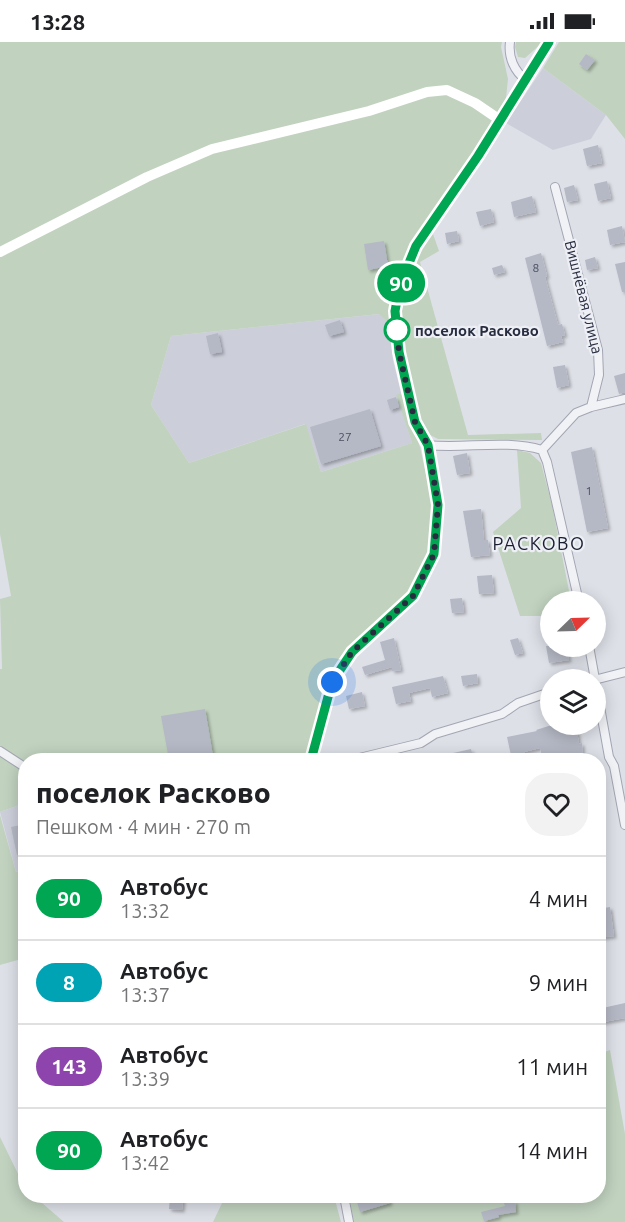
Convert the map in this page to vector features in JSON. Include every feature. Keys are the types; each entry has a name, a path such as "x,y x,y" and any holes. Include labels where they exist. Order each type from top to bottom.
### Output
{"main road":[{"path":"0,252 147,177 212,149 369,111 427,92 447,90 475,102 500,120"}],"street":[{"path":"510,42 509,49 516,72 526,80"},
{"path":"313,753 332,682 352,652 413,596 434,554 438,505 428,445 415,422 399,352 395,311 400,285 416,246 478,156 549,42"},
{"name":"Вишнёвая улица","path":"555,187 599,357 599,375 591,407"},
{"path":"542,450 576,413 625,399"},
{"path":"428,445 447,447 518,445 542,450"},
{"path":"542,450 547,462 576,591"},
{"path":"606,676 625,672"},
{"path":"380,753 421,743 435,734 502,714 518,703 540,695"},
{"path":"605,735 609,757 614,766 625,825"},
{"path":"0,752 18,763"},
{"path":"345,1203 349,1222"}],"shaded area":[{"path":"543,68 606,115 591,139 553,150 506,123"},
{"path":"380,314 389,323 393,360 401,393 397,396 412,443 321,472 305,424 189,463 151,405 171,336"},
{"path":"18,806 18,872 16,872 0,812"}],"green space":[{"path":"0,42 502,42 508,79 506,98 411,243 395,284 389,323 379,314 171,336 151,405 189,463 306,424 321,472 412,443 396,395 401,393 420,447 433,506 433,527 428,554 402,601 341,656 329,680 308,753 18,753 18,806 0,812 0,669 2,669 0,599 11,596 0,534"},
{"path":"516,42 543,42 525,58 518,57"},
{"path":"559,42 625,42 625,139 606,115 543,68"},
{"path":"433,234 439,251 420,262 468,435 541,433 542,440 438,439 428,434 422,423 404,349 401,327 402,305 407,282 417,259"},
{"path":"517,450 530,453 541,463 569,591 540,591 540,616 520,616 493,532 521,508"},
{"path":"0,815 16,872 18,872 18,960 0,965"},
{"path":"610,1050 625,1134 625,1222 354,1222 350,1203 606,1203 606,1051"},
{"path":"0,1137 18,1174 18,1203 42,1203 64,1222 0,1222"},
{"path":"222,1203 336,1203 341,1222 213,1222"}],"building":[{"path":"586,54 595,60 587,70 579,64"},
{"path":"598,145 602,163 587,166 583,149"},
{"path":"607,181 611,198 598,201 594,184"},
{"path":"574,185 578,200 567,202 564,188"},
{"path":"532,196 536,212 514,217 511,202"},
{"path":"491,209 494,222 480,226 476,212"},
{"path":"622,226 625,242 610,245 607,230"},
{"path":"457,231 459,241 447,244 445,233"},
{"path":"384,241 388,266 368,270 364,244"},
{"path":"541,253 558,325 562,324 565,335 561,336 563,342 547,346 525,258"},
{"path":"595,257 598,268 587,270 585,260"},
{"path":"625,262 625,292 622,292 615,264"},
{"path":"502,265 505,272 494,275 492,268"},
{"path":"340,320 344,332 329,336 325,325"},
{"path":"218,333 222,352 210,354 206,336"},
{"path":"565,365 569,385 557,388 553,367"},
{"path":"625,373 625,392 619,394 614,376"},
{"path":"396,397 399,407 390,410 387,400"},
{"path":"370,409 381,446 321,464 310,427"},
{"path":"592,447 608,528 587,532 571,452"},
{"path":"467,453 470,473 457,475 453,456"},
{"path":"481,509 484,540 488,540 490,555 471,557 463,511"},
{"path":"492,575 494,593 479,594 477,576"},
{"path":"462,598 464,612 452,613 450,599"},
{"path":"394,638 401,670 392,671 392,667 365,675 362,667 385,660 380,642"},
{"path":"518,638 523,653 515,655 510,640"},
{"path":"548,657 569,657 569,660 549,663"},
{"path":"477,674 478,683 463,686 461,676"},
{"path":"443,676 448,693 432,697 430,688 409,693 411,701 396,704 392,687"},
{"path":"362,692 365,706 349,709 346,696"},
{"path":"205,709 212,753 168,753 161,716"},
{"path":"540,729 540,735 578,735 579,744 582,743 583,753 541,753 540,748 524,753 510,753 507,737"},
{"path":"471,749 472,753 453,753"},
{"path":"18,826 18,855 17,855 11,827"},
{"path":"610,907 614,936 606,937 606,908"},
{"path":"625,1003 625,1018 606,1022 606,1007"},
{"path":"170,1203 183,1203 182,1210 169,1209"},
{"path":"357,1203 390,1203 360,1212"},
{"path":"504,1203 515,1203 516,1212 498,1215 499,1217 484,1221 481,1212 505,1206"}],"bus line":[{"name":"90","path":"313,753 332,682 352,652 413,596 434,554 438,530 438,505 428,445 415,422 399,352 395,311 400,285 416,246 478,156 549,42"}],"place":[{"name":"поселок Расково","path":"397,330"}],"district":[{"name":"РАСКОВО","path":"539,543"}],"route":[{"path":"332,682 352,652 413,596 434,554 438,530 438,505 428,445 415,422 399,352 397,330"}]}
